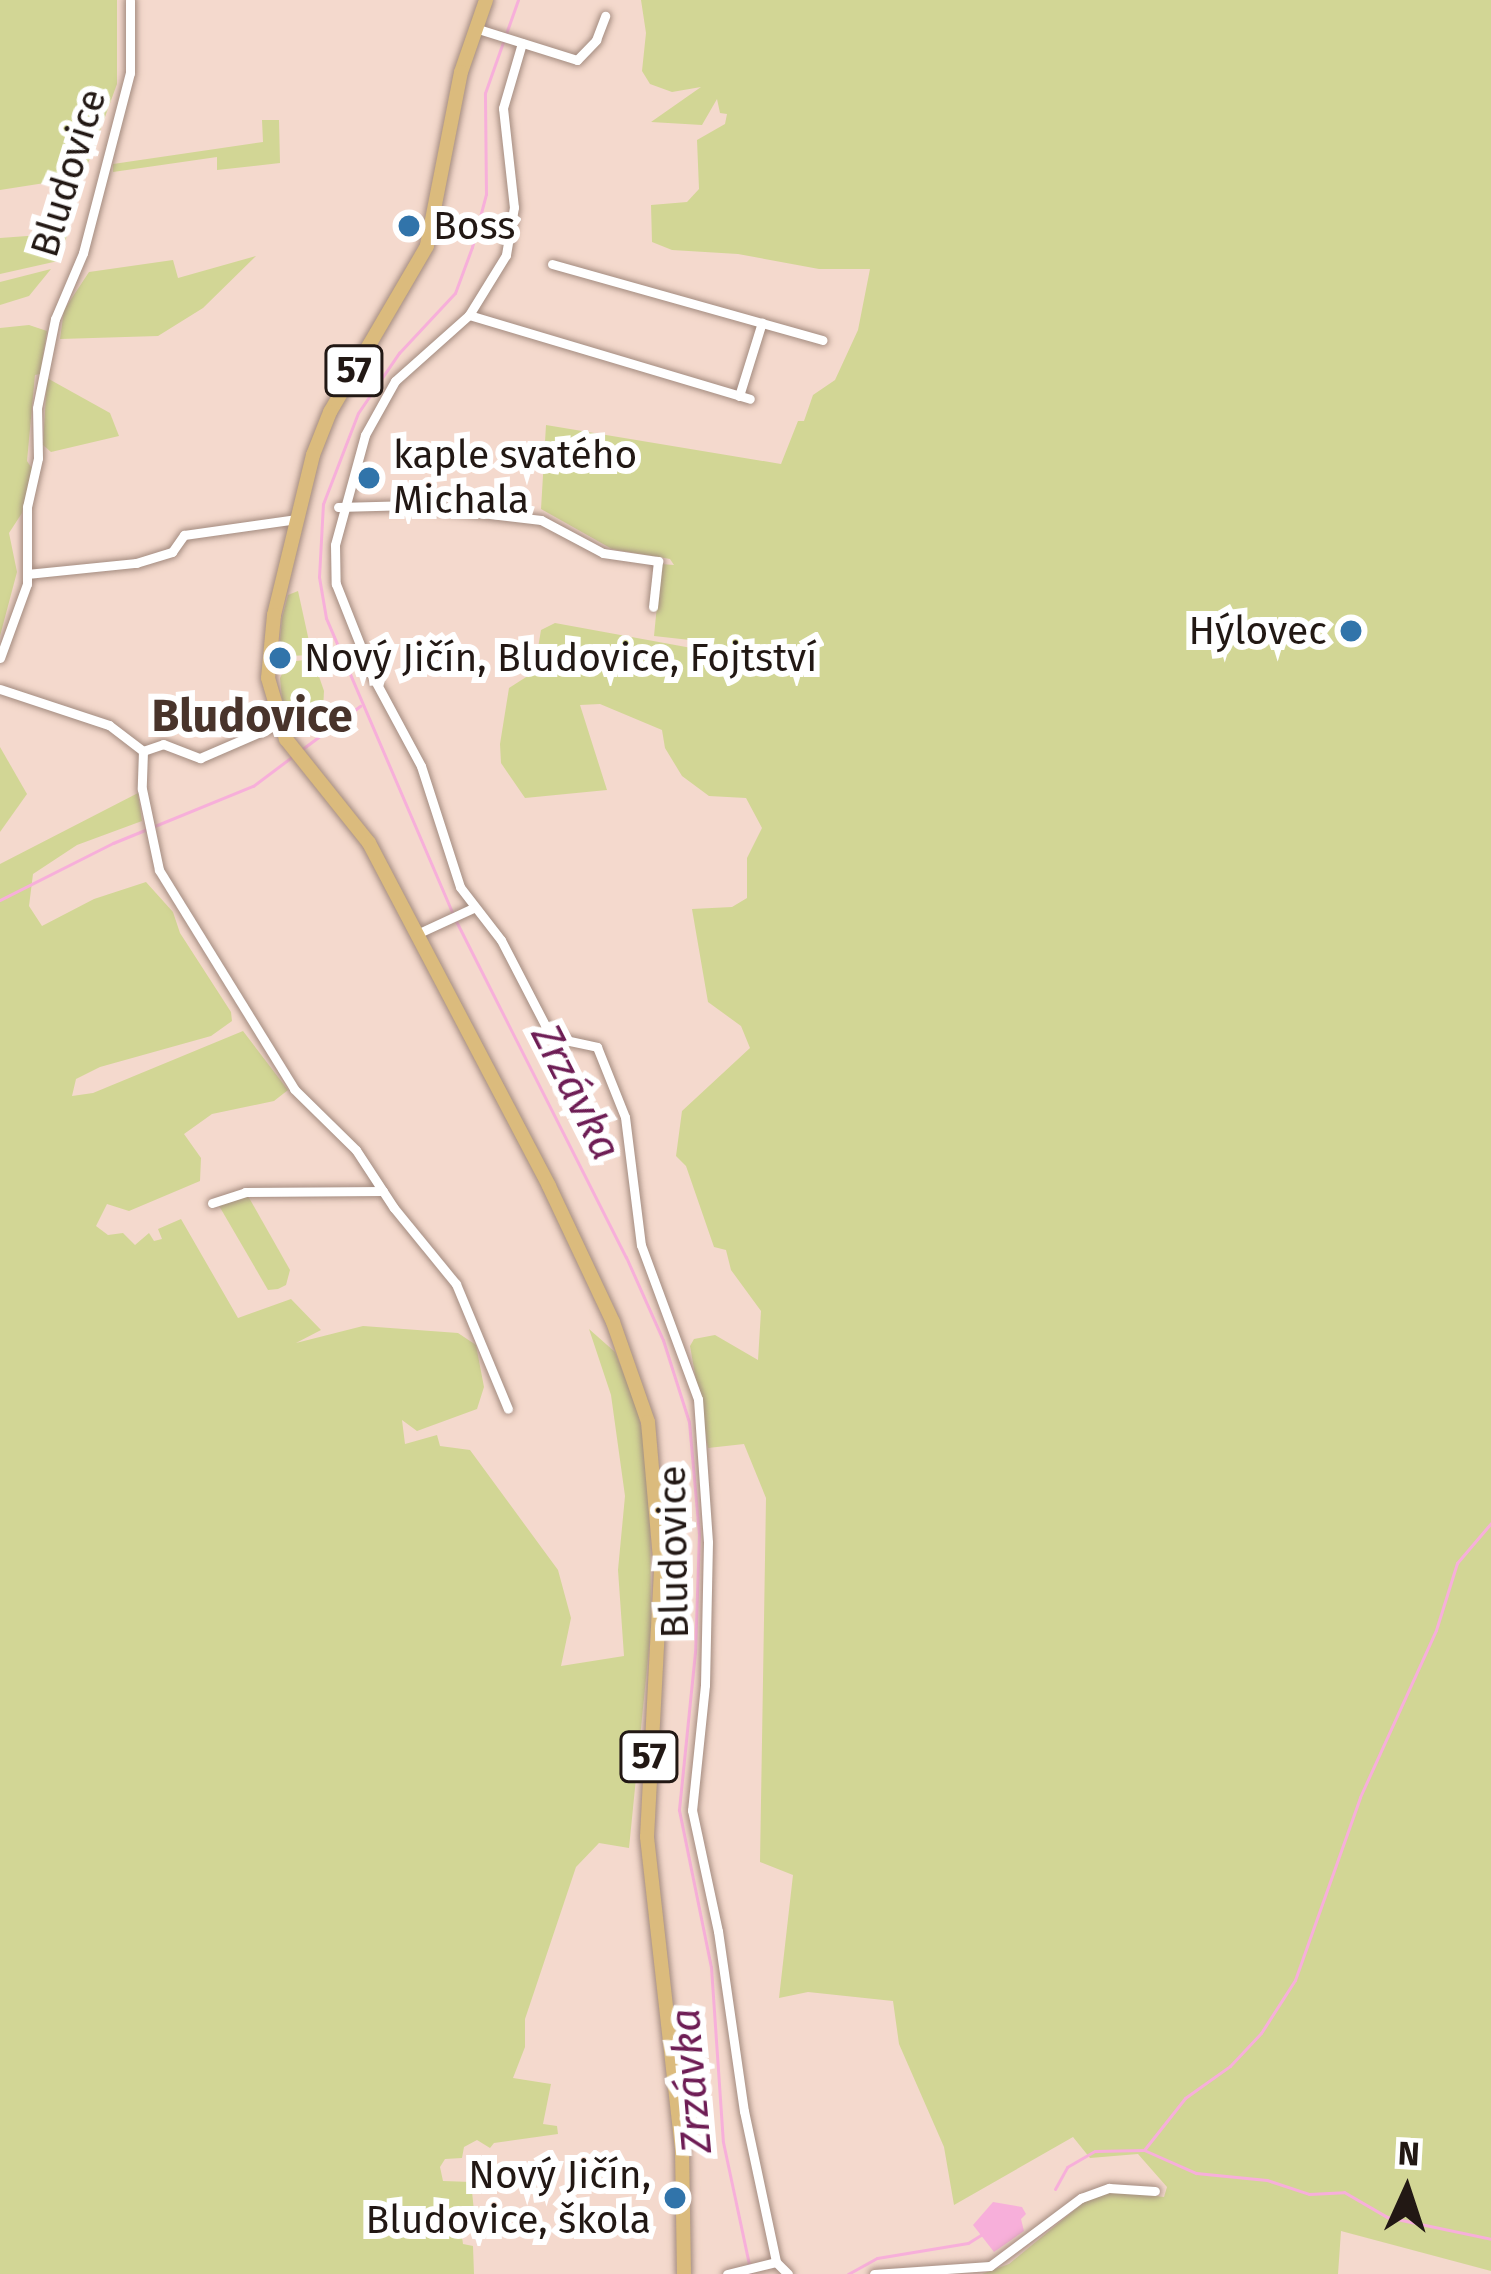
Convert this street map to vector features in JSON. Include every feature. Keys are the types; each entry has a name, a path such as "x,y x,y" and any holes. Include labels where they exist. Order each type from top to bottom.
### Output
{"main road":[{"name":"57","path":"486,0 458,85 430,237 323,427 297,519 268,657 269,690 279,724 297,755 358,825 419,934 589,1269 639,1391 653,1447 661,1588 647,1837 682,2147 684,2274"}],"street":[{"name":"Bludovice","path":"0,658 27,574 38,408 55,319 83,253 130,73 130,0"},
{"path":"475,28 579,59 596,40 605,16"},
{"name":"Bludovice","path":"517,42 503,108 512,229 494,280 470,315 395,381 364,435 335,545 342,605 372,675 422,766 469,910 500,940 545,1024 565,1040 597,1047 625,1118 641,1244 698,1399 708,1542 705,1684 692,1810 772,2264"},
{"path":"552,264 823,340"},
{"path":"470,315 745,398 762,322"},
{"path":"342,507 413,505 541,520 603,553 658,561 653,607"},
{"path":"27,574 136,562 172,552 184,535 297,519"},
{"path":"0,689 110,725 143,751"},
{"path":"143,751 163,744 200,758 279,724"},
{"path":"143,751 142,789 159,870 294,1089 356,1150 467,1303 508,1408"},
{"path":"419,934 469,910"},
{"path":"212,1202 245,1192 382,1191"},
{"path":"874,2274 991,2266 1081,2198 1109,2188 1155,2191"},
{"path":"732,2273 772,2264 788,2274"}],"green space":[{"path":"0,0 117,0 117,84 83,177 0,190"},
{"path":"641,0 1491,0 1491,2271 1341,2231 1338,2274 982,2274 1009,2264 1089,2198 1117,2191 1164,2197 1167,2187 1138,2154 1090,2158 1073,2137 954,2205 944,2147 899,2044 893,2001 808,1992 779,1998 793,1875 760,1862 766,1498 744,1444 708,1448 690,1346 694,1339 715,1335 758,1360 761,1311 731,1270 726,1250 714,1247 686,1166 676,1156 682,1111 750,1048 741,1026 708,1002 692,909 732,907 747,898 747,858 762,828 746,798 709,796 682,776 665,748 662,730 600,704 580,705 607,790 525,798 501,763 500,744 509,688 534,672 541,630 555,623 697,649 708,642 654,636 661,564 674,565 670,559 612,549 541,509 546,425 781,464 798,421 804,421 813,395 835,380 858,330 870,269 819,269 738,254 672,250 652,242 651,205 687,202 699,189 697,140 725,124 727,114 720,113 717,99 702,125 651,122 701,87 672,92 650,84 642,71 646,33"},
{"path":"262,120 279,120 280,163 217,170 217,157 113,172 113,164 263,142"},
{"path":"68,233 58,261 0,274 0,238"},
{"path":"256,256 203,308 158,336 60,339 64,310 89,272 173,260 178,278"},
{"path":"51,269 29,296 0,305 0,282"},
{"path":"29,325 47,331 40,374 35,375 27,461 33,470 22,513 9,533 17,572 0,636 0,328"},
{"path":"47,378 110,413 119,436 51,452 43,445"},
{"path":"298,591 312,655 288,656 280,641 282,618 288,595"},
{"path":"313,659 324,691 323,709 317,726 297,736 282,699 280,678 288,662"},
{"path":"0,747 27,794 0,832"},
{"path":"138,793 142,821 77,845 33,874 29,906 42,926 94,899 146,882 173,912 180,933 231,1012 232,1021 211,1036 100,1067 76,1079 72,1096 93,1093 243,1031 288,1090 274,1101 212,1114 184,1134 201,1158 200,1181 129,1211 107,1204 96,1226 108,1235 123,1233 135,1245 149,1233 154,1241 162,1239 158,1229 181,1219 238,1318 291,1299 321,1330 296,1343 363,1326 458,1333 476,1345 484,1387 477,1409 417,1431 402,1420 405,1444 437,1435 440,1446 470,1450 558,1570 571,1618 561,1666 624,1656 618,1570 625,1496 611,1395 589,1329 615,1352 637,1407 650,1474 651,1628 629,1848 599,1843 576,1867 525,2019 525,2047 513,2078 551,2084 543,2124 557,2126 558,2134 494,2143 490,2148 477,2140 464,2147 462,2158 445,2159 440,2167 443,2181 471,2182 474,2211 459,2214 463,2244 473,2246 474,2274 0,2274 0,864"},
{"path":"248,1196 290,1270 286,1285 278,1289 268,1290 218,1204"}],"shaded area":[{"path":"993,2202 1022,2207 1026,2214 1021,2219 1024,2231 994,2252 973,2225"}],"waterway":[{"name":"Zrzávka","path":"452,912 326,618 319,577 323,504 358,413 399,353 455,293 486,194 485,93 518,0"},
{"path":"301,750 360,706"},
{"path":"0,900 113,843 253,786 293,756"},
{"name":"Zrzávka","path":"456,921 626,1257 663,1340 689,1422 699,1534 695,1652 679,1810 711,1967 723,2142 751,2274"},
{"path":"1055,2189 1067,2167 1095,2151 1144,2150 1185,2098 1230,2066 1261,2033 1295,1980 1360,1797 1436,1630 1457,1563 1491,1523"},
{"path":"1144,2150 1196,2173 1267,2180 1309,2194 1344,2192 1387,2217 1491,2239"},
{"path":"848,2274 877,2258 968,2243 981,2235"}],"place":[{"name":"Boss","path":"409,226"},
{"name":"kaple svatého Michala","path":"369,478"},
{"name":"Hýlovec","path":"1351,631"},
{"name":"Nový Jičín, Bludovice, Fojtství","path":"280,658"},
{"name":"Nový Jičín, Bludovice, škola","path":"675,2198"}],"district":[{"name":"Bludovice","path":"252,717"}]}
